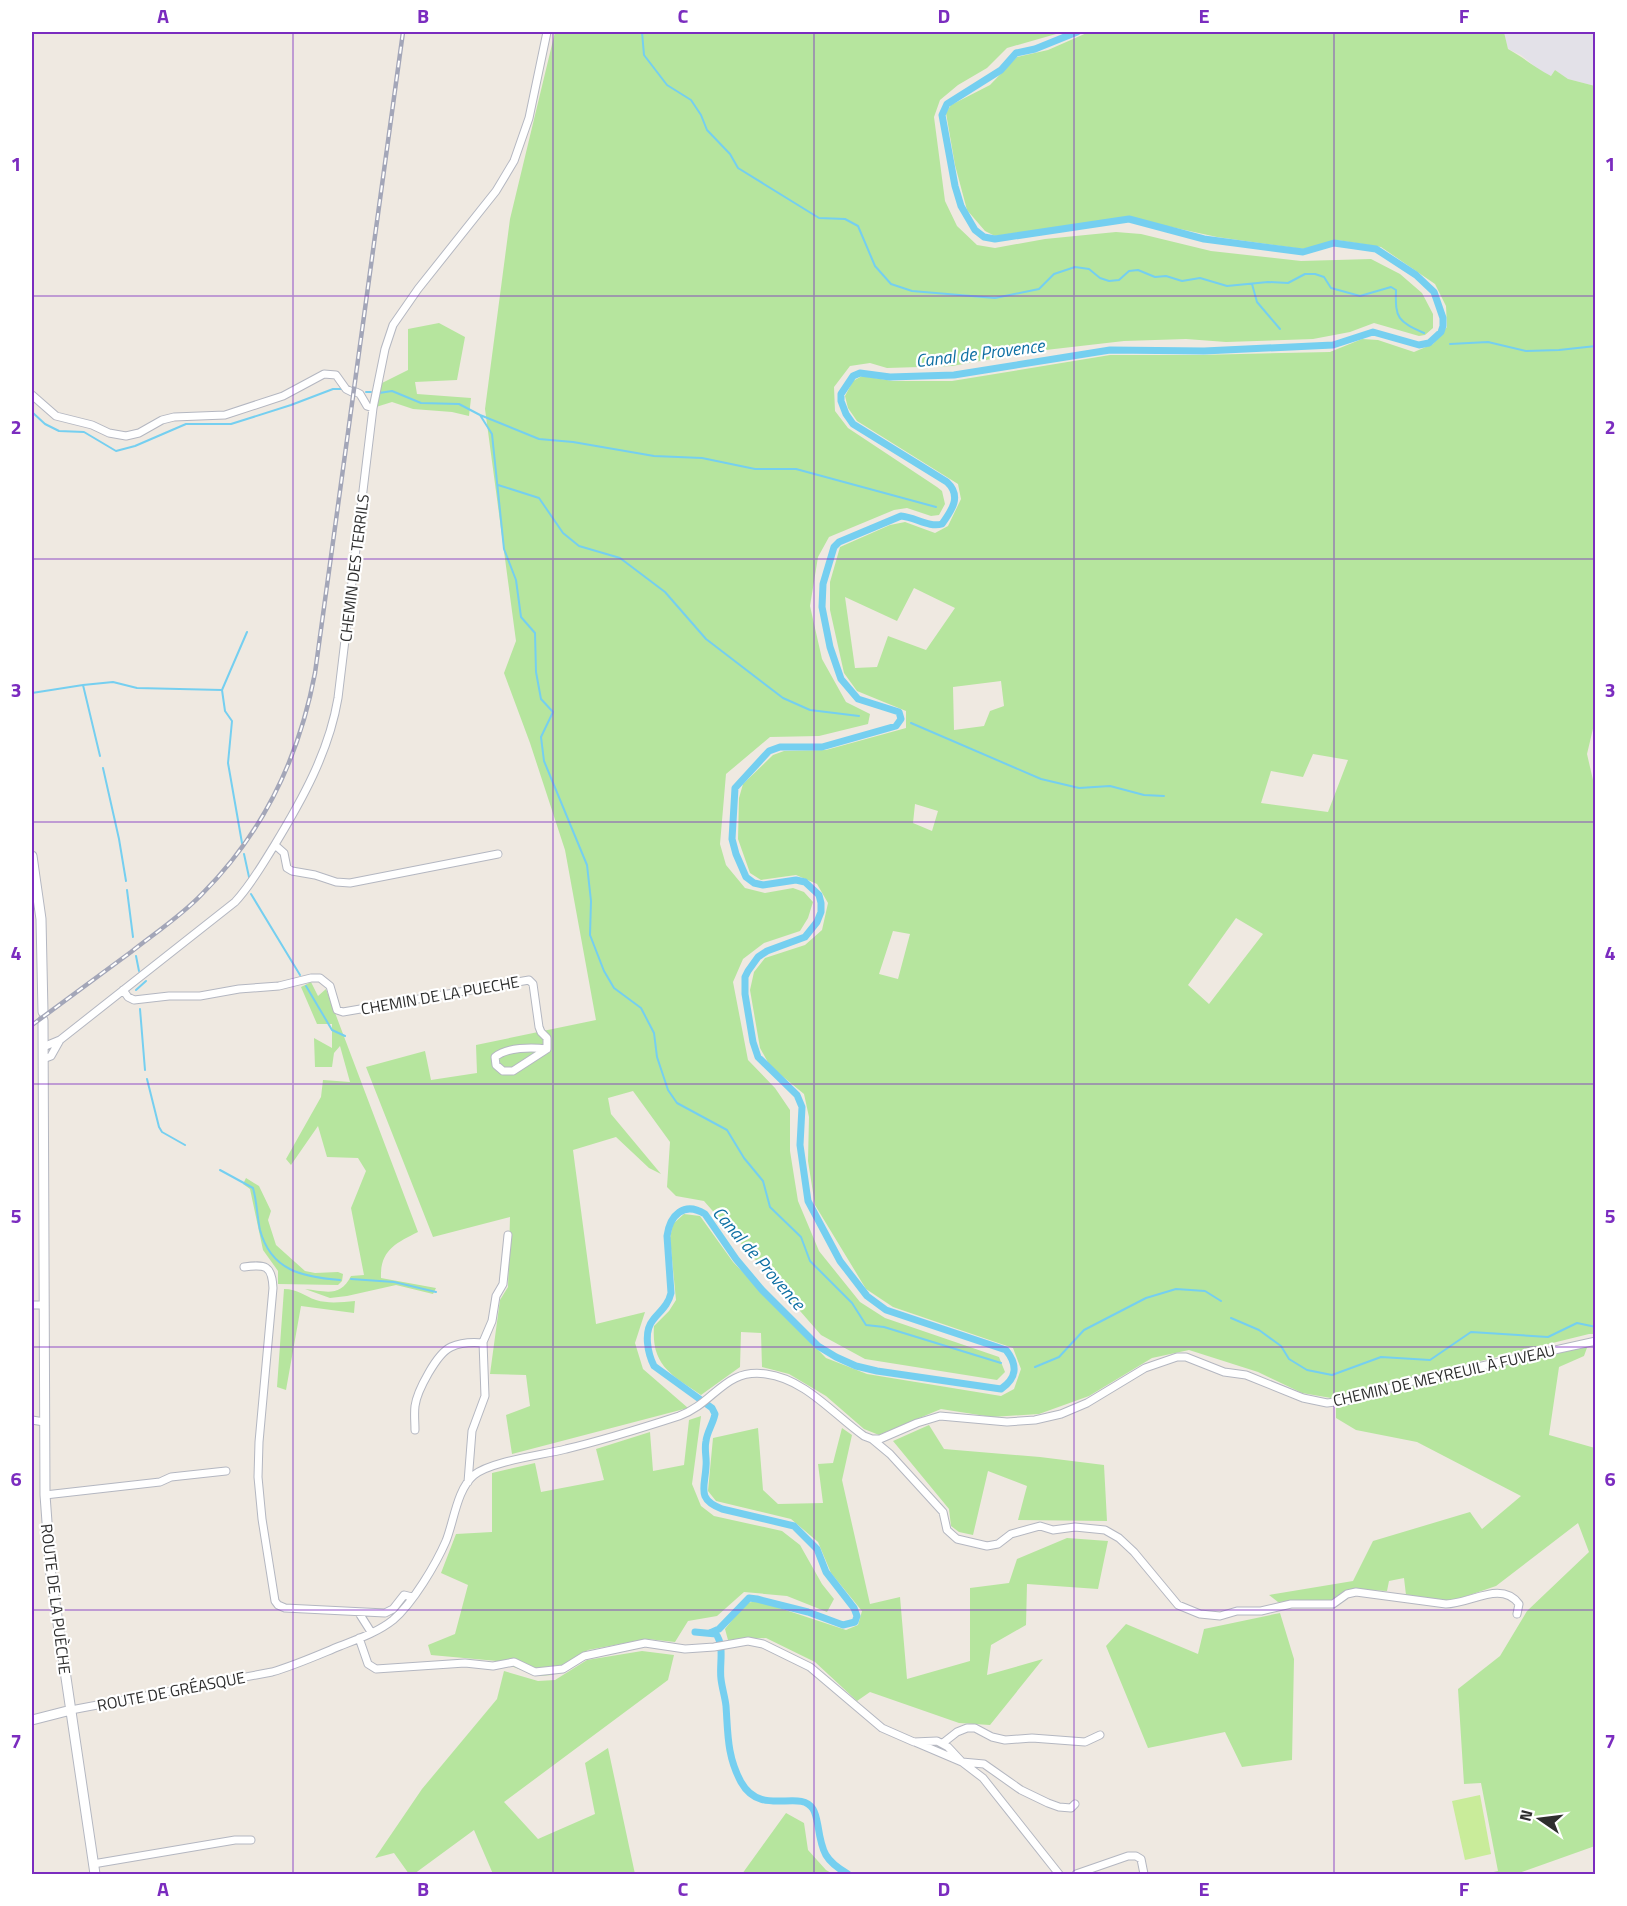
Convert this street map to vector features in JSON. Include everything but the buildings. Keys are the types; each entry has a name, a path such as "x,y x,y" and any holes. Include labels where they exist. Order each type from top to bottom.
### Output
{"main road":[{"name":"ROUTE DE LA PUÈCHE","path":"32,856 41,919 44,1016 45,1495 51,1576 95,1875"},
{"path":"32,1720 70,1710"}],"street":[{"name":"CHEMIN DES TERRILS","path":"43,1047 60,1040 236,902 252,882 275,845 312,779 335,714 373,408 385,349 393,325 418,289 496,191 514,161 529,118 547,32"},
{"path":"32,395 56,416 126,436 139,433 162,420 174,417 225,415 273,400 324,374 336,375 345,389 360,394 367,406 373,408"},
{"path":"275,845 284,853 287,868 292,871 344,883 498,854"},
{"name":"CHEMIN DE LA PUECHE","path":"123,990 128,997 134,1000 169,996 200,996 239,989 279,986 320,978 330,986 337,1010 343,1012 529,980 533,984 539,1027 547,1038 547,1049"},
{"name":"CHEMIN DES TERRILS","path":"43,1059 51,1056 60,1040"},
{"path":"532,1047 547,1049 513,1071 503,1071 496,1065 495,1057 500,1053 532,1047"},
{"path":"508,1235 503,1284 496,1296 492,1321 483,1343 485,1396 472,1431 468,1482 435,1564 412,1597 396,1617 359,1638 368,1664 376,1669 465,1663 493,1666 514,1662 535,1672 563,1669 584,1656 645,1642 685,1649 748,1641 763,1644 810,1667 882,1728 962,1762 984,1764 1021,1790 1054,1805 1071,1808 1075,1804"},
{"path":"244,1267 262,1265 273,1278 258,1477 275,1601 285,1608 387,1612 393,1609 404,1595 412,1597"},
{"path":"32,1305 44,1305"},
{"name":"CHEMIN DE MEYREUIL À FUVEAU","path":"872,1439 888,1436 940,1416 1008,1422 1035,1420 1061,1413 1087,1402 1145,1368 1177,1357 1224,1372 1246,1375 1303,1398 1327,1403 1352,1400 1413,1381 1596,1341"},
{"path":"415,1430 414,1412 417,1398 440,1356 465,1342 483,1343"},
{"path":"468,1482 476,1473 496,1466 567,1449 698,1408 732,1378 743,1374 767,1374 804,1388 890,1454 943,1512 947,1530 957,1539 987,1546 998,1544 1011,1534 1040,1526 1053,1530 1075,1527 1105,1530 1119,1538 1134,1552 1178,1605 1200,1614 1220,1616 1237,1611 1261,1611 1291,1604 1333,1604 1347,1594 1356,1592 1446,1604 1458,1604 1492,1592 1499,1592 1515,1599 1518,1604 1517,1614"},
{"path":"32,1420 44,1422"},
{"path":"45,1495 160,1482 171,1478 226,1471"},
{"path":"359,1612 372,1632"},
{"name":"ROUTE DE GRÉASQUE","path":"70,1710 272,1672 359,1638"},
{"path":"943,1743 957,1732 967,1728 975,1728 992,1737 1005,1740 1032,1738 1084,1742 1100,1735"},
{"path":"914,1742 943,1743 983,1778 1059,1875"},
{"path":"93,1864 235,1840 251,1840"},
{"path":"1076,1875 1128,1856 1141,1859 1144,1875"}],"shaded area":[{"path":"1504,32 1595,32 1595,86 1568,79 1555,70 1551,76 1539,70 1521,55 1508,49"}],"green space":[{"path":"555,32 1063,32 1007,48 987,68 958,85 940,100 934,117 945,201 957,226 977,245 995,248 1045,239 1116,232 1141,234 1211,251 1301,261 1371,259 1400,274 1422,293 1433,314 1433,328 1425,335 1419,336 1374,323 1350,332 1313,339 1226,342 1186,339 1124,341 1037,351 952,366 887,368 870,363 850,366 834,387 835,411 848,428 942,491 945,504 939,515 931,516 907,508 894,510 829,537 818,557 810,606 822,659 846,702 870,714 868,724 819,736 770,737 726,774 720,844 726,865 745,888 765,893 793,888 804,892 813,902 808,918 800,931 764,943 743,959 733,982 748,1060 775,1088 790,1110 790,1151 798,1201 819,1251 860,1302 885,1318 999,1357 1005,1372 997,1380 865,1359 821,1335 704,1201 676,1196 667,1187 670,1142 633,1091 608,1098 611,1114 661,1174 649,1168 616,1137 573,1150 596,1324 645,1312 635,1343 643,1369 688,1408 512,1454 506,1415 530,1406 526,1375 490,1374 500,1300 508,1287 510,1217 433,1237 366,1067 425,1051 431,1080 477,1073 476,1045 596,1020 565,850 504,673 516,641 485,409 510,219"},
{"path":"1089,32 1504,32 1508,49 1545,73 1551,76 1555,70 1568,79 1595,86 1596,716 1587,754 1596,793 1595,1334 1331,1398 1302,1393 1258,1372 1189,1350 1152,1358 1089,1396 1039,1414 992,1417 941,1409 879,1435 864,1429 826,1396 789,1374 762,1367 761,1333 741,1332 740,1367 701,1395 673,1375 660,1360 656,1351 654,1326 676,1300 670,1238 673,1224 684,1214 700,1216 733,1262 826,1358 867,1374 1001,1396 1014,1389 1021,1369 1013,1348 893,1307 866,1289 815,1205 808,1161 809,1117 804,1094 770,1066 760,1048 750,990 754,972 765,958 805,945 822,930 828,903 817,884 796,875 761,880 750,873 738,839 739,798 743,784 773,755 784,751 826,750 906,728 906,711 857,691 844,673 830,610 830,582 840,547 890,525 905,522 935,533 948,526 961,499 958,484 857,421 848,408 845,396 853,381 862,376 893,381 952,381 1110,355 1330,352 1362,339 1378,340 1414,352 1433,344 1447,327 1446,306 1435,284 1381,247 1337,240 1303,249 1217,237 1125,217 995,236 985,231 967,210 955,165 946,113 951,105 990,85 1017,57 1048,50","holes":["914,588 955,608 926,650 888,636 877,667 855,668 845,597 897,621","1001,681 1004,706 990,711 984,726 954,730 953,687","1313,754 1348,760 1328,812 1261,803 1271,771 1303,777","915,804 938,811 932,831 913,823","1236,918 1263,934 1209,1004 1188,985","893,931 910,934 898,979 879,974"]},
{"path":"439,323 465,337 457,380 415,382 417,394 471,398 469,416 452,412 413,409 392,402 376,407 380,384 408,370 408,329"},
{"path":"311,982 318,996 326,989 418,1232 396,1244 386,1254 381,1268 381,1278 436,1288 433,1294 396,1285 330,1298 305,1289 331,1292 342,1288 351,1276 364,1275 351,1208 366,1171 358,1158 327,1157 318,1126 291,1165 286,1159 321,1097 323,1080 350,1082 340,1046 334,1053 332,1067 315,1067 314,1038 332,1048 332,1024 317,1024 301,987"},
{"path":"246,1178 259,1186 271,1211 268,1220 276,1245 305,1271 343,1274 342,1281 338,1285 278,1284 278,1271 263,1250 250,1189 243,1184"},
{"path":"284,1289 297,1291 321,1301 355,1301 354,1313 301,1306 286,1390 277,1387"},
{"path":"1588,1345 1584,1356 1559,1367 1549,1435 1595,1448 1595,1846 1516,1874 1484,1874 1498,1871 1481,1783 1464,1784 1458,1689 1500,1656 1527,1611 1589,1552 1578,1523 1496,1586 1452,1601 1406,1595 1404,1578 1389,1581 1387,1591 1351,1589 1332,1600 1278,1602 1269,1595 1353,1581 1373,1541 1470,1512 1482,1529 1521,1496 1417,1442 1356,1430 1336,1418 1336,1408 1431,1380"},
{"path":"701,1416 692,1484 701,1506 714,1516 782,1531 800,1545 822,1584 834,1599 827,1612 787,1596 744,1592 717,1616 688,1621 675,1642 647,1639 588,1650 552,1675 538,1676 497,1661 431,1655 428,1645 455,1634 468,1585 441,1573 456,1534 492,1532 492,1473 535,1463 541,1492 604,1480 596,1449 650,1432 653,1471 684,1465 689,1420"},
{"path":"929,1425 944,1449 1104,1465 1107,1521 1018,1520 1027,1486 988,1471 973,1535 959,1532 951,1526 949,1509 893,1441"},
{"path":"758,1428 763,1490 778,1504 823,1503 818,1464 833,1463 842,1428 852,1435 842,1480 870,1604 900,1597 907,1679 970,1661 970,1588 1009,1583 1017,1559 1067,1538 1108,1541 1098,1589 1027,1584 1026,1625 991,1645 987,1675 1043,1659 990,1725 959,1723 870,1692 857,1701 815,1662 766,1638 728,1640 725,1629 746,1603 758,1601 846,1630 858,1625 862,1611 831,1573 818,1542 791,1519 716,1501 708,1491 713,1438"},
{"path":"1280,1613 1294,1659 1292,1760 1242,1767 1225,1732 1148,1748 1106,1646 1126,1624 1198,1654 1204,1629"},
{"path":"642,1651 674,1655 668,1680 504,1802 538,1839 595,1814 585,1763 608,1748 635,1874 493,1874 474,1830 414,1874 409,1874 394,1853 375,1858 422,1789 497,1699 504,1671 538,1681 555,1680 587,1660"},
{"path":"1480,1795 1491,1854 1465,1860 1452,1801"},
{"path":"786,1813 804,1823 808,1850 826,1870 833,1874 742,1874"}],"waterway":[{"path":"642,32 644,55 667,85 691,100 707,130 730,154 738,168 819,218 845,219 858,226 875,266 891,284 912,291 995,298 1039,289 1054,274 1075,267 1089,269 1100,278 1109,281 1119,280 1129,271 1138,270 1155,277 1166,276 1182,281 1200,278 1227,286 1268,282 1288,283 1305,274 1315,274 1324,277 1331,288 1360,296 1391,287 1396,290 1396,307 1400,318 1403,322 1424,333"},
{"name":"Canal de Provence","path":"710,1633 719,1629 749,1598 808,1612 843,1625 855,1622 857,1616 854,1608 826,1572 817,1549 794,1526 722,1509 705,1497 705,1444 715,1414 712,1408 654,1366 647,1337 650,1325 670,1298 667,1236 671,1222 679,1212 691,1209 705,1214 736,1259 762,1290 818,1346 836,1357 856,1366 877,1371 1001,1389 1013,1376 1014,1371 1013,1361 1006,1350 886,1310 867,1296 840,1261 808,1201 800,1145 802,1107 797,1095 758,1057 753,1042 745,994 745,977 758,957 767,951 805,937 817,922 821,912 821,903 819,895 805,882 796,880 763,885 754,883 746,877 732,839 735,788 769,751 780,747 822,747 896,726 901,719 899,712 858,699 841,679 830,647 822,607 823,584 834,547 839,542 901,516 932,525 942,524 955,498 952,487 947,482 853,424 846,414 841,394 853,376 860,373 890,377 954,375 1110,350 1204,351 1333,345 1373,332 1419,345 1429,343 1441,332 1443,326 1443,318 1434,292 1416,275 1376,249 1334,243 1303,252 1204,239 1129,219 995,239 984,237 975,230 961,206 955,186 942,115 947,104 1001,70 1016,53 1035,49 1077,32"},
{"path":"1252,284 1257,302 1280,329"},
{"path":"1450,344 1488,342 1526,351 1596,346"},
{"path":"32,412 45,424 59,431 84,432 116,451 135,446 186,424 231,424 333,389 341,389"},
{"path":"379,393 392,391 421,403 459,404 480,415 492,434 504,549 516,580 521,617 535,633 536,672 541,699 553,712 541,737 544,761 587,865 591,901 590,935 604,971 614,988 641,1008 654,1033 657,1057 668,1090 677,1103 727,1130 744,1158 763,1181 770,1207 801,1237 810,1261 852,1303 866,1325 884,1327 1001,1363"},
{"path":"366,392 371,392"},
{"path":"480,415 539,439 573,442 654,456 702,458 755,469 796,469 936,507"},
{"path":"498,485 539,498 563,533 579,546 620,558 665,592 706,639 783,698 810,710 859,716"},
{"path":"222,690 247,632"},
{"path":"83,685 113,682 137,688 222,690 225,711 232,721 228,763 242,843"},
{"path":"32,693 83,685 100,756"},
{"path":"911,723 1041,779 1079,788 1110,786 1144,795 1164,796"},
{"path":"103,768 126,881"},
{"path":"244,854 249,877"},
{"path":"127,890 133,937"},
{"path":"251,894 300,975"},
{"path":"136,956 139,971"},
{"path":"136,990 146,981"},
{"path":"306,986 332,1030 345,1036"},
{"path":"140,1009 145,1070"},
{"path":"147,1079 159,1127 162,1132 185,1145"},
{"path":"220,1170 253,1188 260,1230 265,1244 280,1263 301,1274 340,1280"},
{"path":"351,1279 394,1282 436,1292"},
{"path":"1035,1367 1059,1357 1084,1330 1146,1298 1176,1289 1205,1291 1221,1301"},
{"path":"1231,1318 1259,1330 1281,1346 1289,1359 1307,1370 1332,1375 1381,1357 1430,1360 1471,1332 1548,1337 1577,1323 1596,1327"},
{"name":"Canal de Provence","path":"695,1632 716,1634 719,1639 729,1745 741,1782 749,1793 759,1798 769,1801 807,1803 815,1813 826,1855 834,1865 848,1874"}],"railway":[{"path":"32,1025 168,924 202,894 243,846 260,820 288,764 299,735 315,673 403,32"}]}
